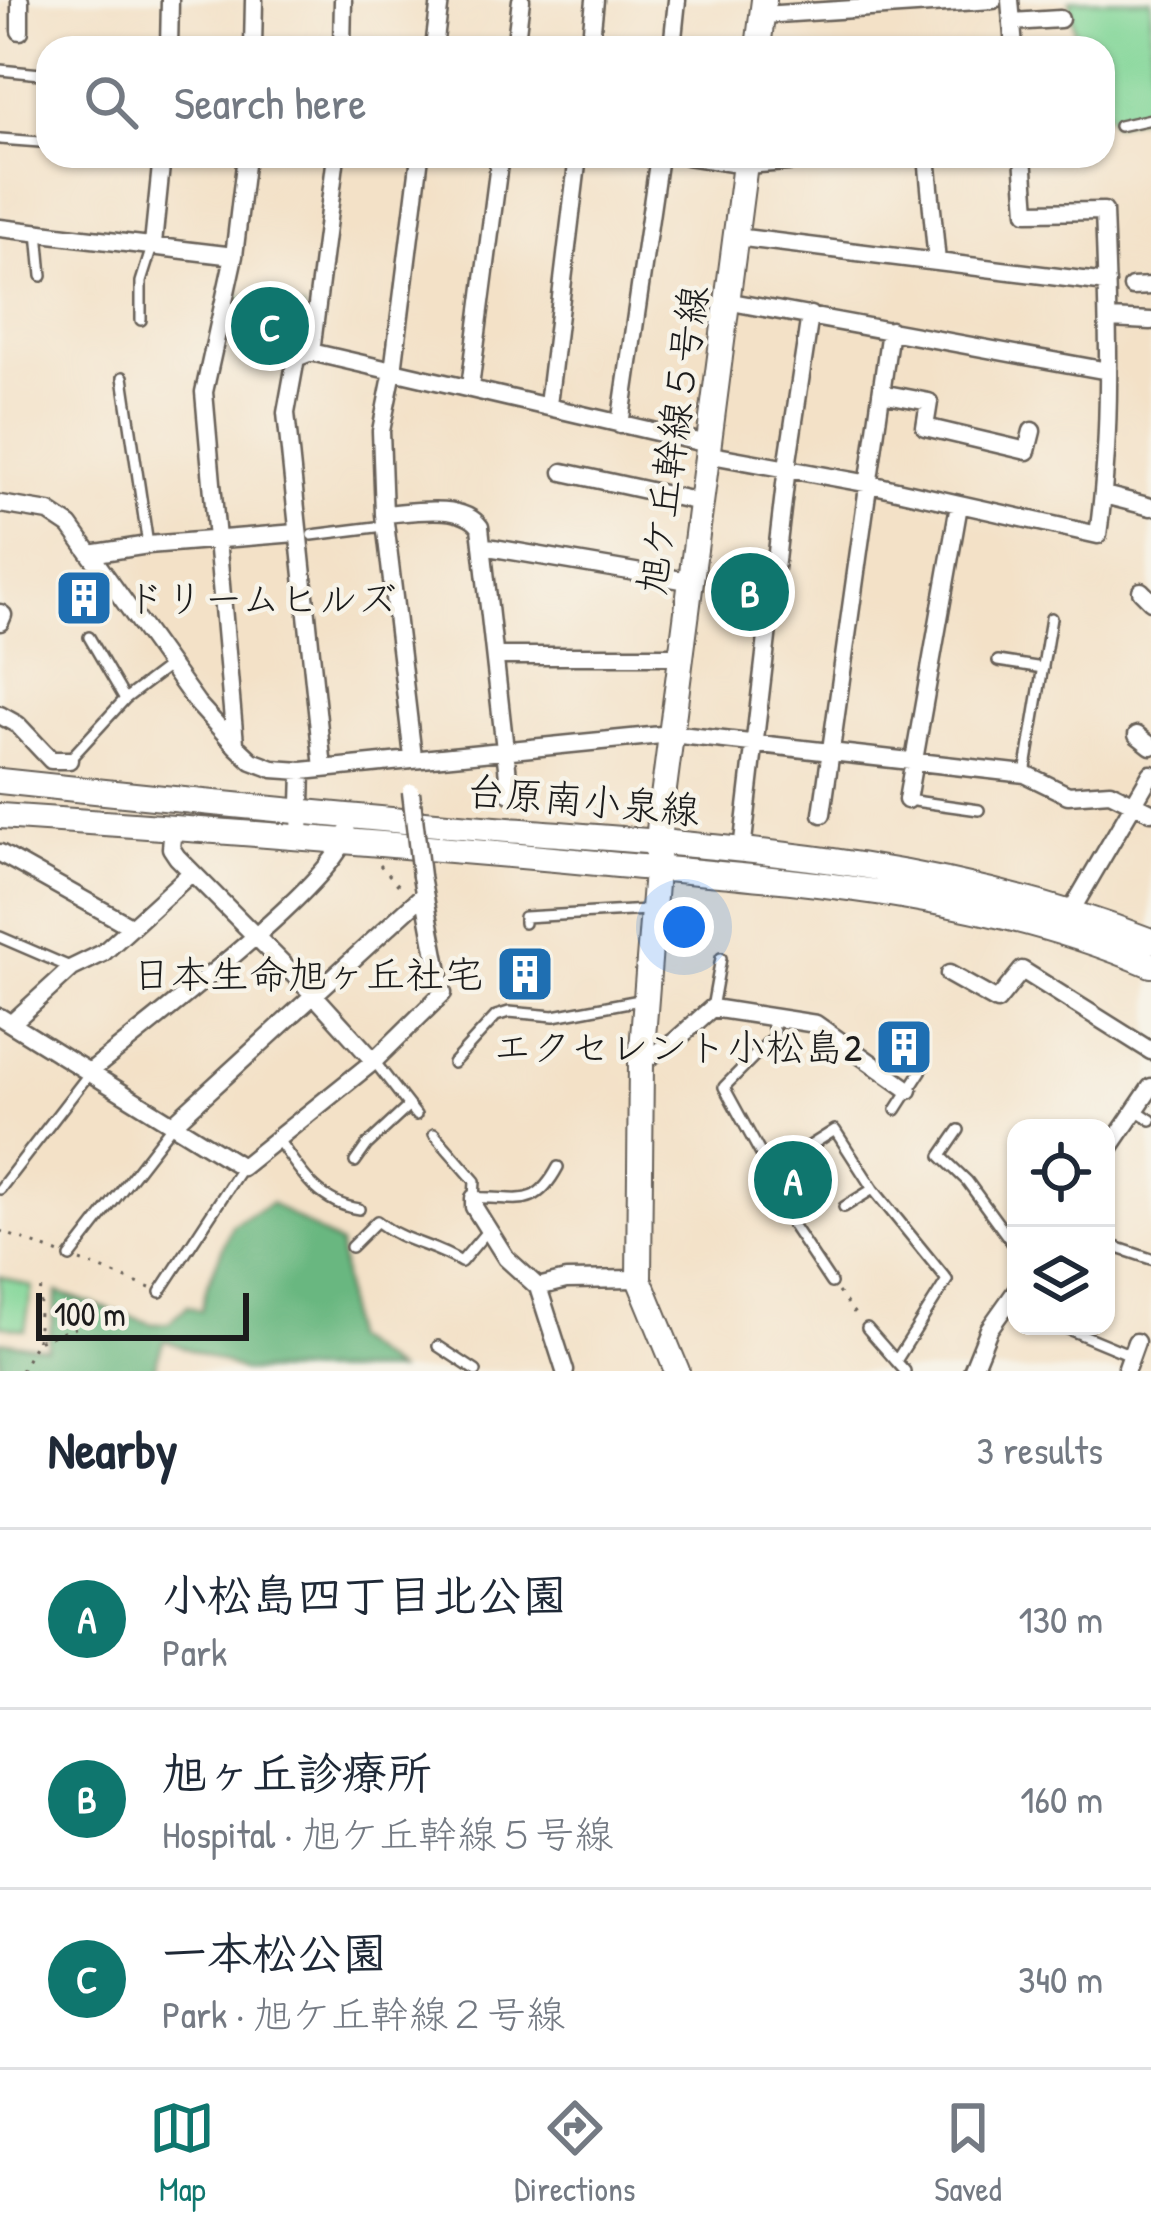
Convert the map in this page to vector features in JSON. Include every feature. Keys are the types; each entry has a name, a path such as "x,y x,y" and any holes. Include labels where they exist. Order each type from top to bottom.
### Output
{"street":[{"path":"20,0 20,31"},
{"path":"169,36 170,0"},
{"path":"254,0 254,36"},
{"path":"342,36 343,0"},
{"path":"436,36 440,0"},
{"path":"516,36 521,0"},
{"path":"591,36 595,0"},
{"path":"673,36 677,0"},
{"path":"763,8 994,0"},
{"path":"1010,0 1013,36"},
{"path":"1012,22 1060,19"},
{"path":"153,244 161,168"},
{"path":"236,746 204,392 234,256 245,168"},
{"path":"311,352 334,168"},
{"path":"192,872 103,952 72,968 7,1020 242,1168 374,1061 443,993 429,906 419,890 381,431 418,168"},
{"path":"470,387 498,168"},
{"path":"548,405 577,168"},
{"path":"620,424 657,168"},
{"name":"旭ケ丘幹線５号線","path":"639,1279 641,1062 657,855 688,581 745,168"},
{"path":"928,168 937,262"},
{"path":"323,768 304,534 286,413 296,358 311,352 470,387 707,449 1098,535 1104,495 1109,319 1104,212 1027,212 1024,168"},
{"path":"0,228 234,256"},
{"path":"736,237 1107,283"},
{"path":"727,301 1108,371"},
{"path":"742,850 787,467 810,316"},
{"path":"1109,319 1151,321"},
{"path":"822,814 890,330"},
{"path":"881,393 928,402 925,427 1027,451 1032,431"},
{"path":"563,472 700,502"},
{"path":"1104,495 1151,507"},
{"path":"0,504 49,512 70,526 196,703 252,761 273,769 302,771 671,734 1025,774 1068,795 1110,792 1151,812"},
{"path":"907,800 959,505"},
{"path":"385,519 449,512 472,518 480,527 510,794"},
{"path":"90,554 304,534"},
{"path":"482,546 688,581"},
{"path":"495,656 679,656"},
{"path":"0,715 18,725 51,760 69,760"},
{"path":"300,824 302,771"},
{"path":"1071,911 1151,774"},
{"name":"台原南小泉線","path":"0,781 300,824 657,855 842,884 922,885 1071,911 1151,941"},
{"name":"台原南小泉線","path":"0,816 172,827 300,824"},
{"path":"172,827 171,848 374,1061"},
{"path":"92,1070 255,936 334,862 348,828"},
{"name":"台原南小泉線","path":"657,855 742,850 840,859 1151,965"},
{"path":"0,853 132,927"},
{"path":"175,1122 315,996 419,890"},
{"path":"949,974 997,1001 1022,970 1151,1051"},
{"path":"641,1062 674,1042 712,1008 816,1024 909,1090"},
{"path":"1115,1144 1144,1115 1151,1087"},
{"path":"474,1198 474,1207 506,1258 538,1287 565,1371"},
{"path":"538,1287 566,1280 639,1279 677,1371"},
{"path":"972,1371 989,1329 1007,1308"}],"lane":[{"path":"0,70 36,74"},
{"path":"1119,126 1151,119"},
{"path":"0,139 36,142"},
{"path":"38,232 42,276"},
{"path":"141,320 141,282 153,244"},
{"path":"123,376 148,545"},
{"path":"304,534 385,519"},
{"path":"1025,774 1051,618"},
{"path":"89,638 124,700"},
{"path":"998,661 1043,668"},
{"path":"69,760 124,700 170,665"},
{"path":"907,800 979,810"},
{"path":"524,923 524,917 653,910"},
{"path":"0,937 72,968"},
{"path":"712,1008 721,958"},
{"path":"453,1063 496,1016 509,1012 554,1016 645,999"},
{"path":"770,1018 775,1035 724,1087 770,1171 783,1211 831,1283"},
{"path":"0,1040 7,1020"},
{"path":"355,1162 367,1145 412,1111 374,1061"},
{"path":"896,1110 923,1068"},
{"path":"0,1190 92,1070"},
{"path":"70,1257 175,1122"},
{"path":"770,1171 835,1130 873,1189 947,1280 896,1361"},
{"path":"959,1130 941,1156 968,1181 1007,1235"},
{"path":"434,1134 475,1181 474,1198 528,1202 547,1188 558,1167"},
{"path":"279,1141 307,1181 334,1206 359,1209"},
{"path":"160,1292 242,1168"},
{"path":"844,1207 873,1189"},
{"path":"351,1247 377,1221 398,1238 445,1252 461,1262 488,1230"},
{"path":"1115,1247 1151,1259"},
{"path":"867,1328 905,1371"},
{"path":"1084,1335 1132,1354"},
{"path":"438,1346 476,1371"}],"path":[{"path":"380,865 419,890"},
{"path":"831,1283 867,1328"},
{"path":"21,1371 37,1341 41,1286"},
{"path":"37,1341 83,1325 98,1305"}],"green space":[{"path":"1070,0 1151,0 1151,114 1115,124 1115,36 1075,36"},
{"path":"225,293 305,309 302,345 285,356 251,350 252,331 218,321"},
{"path":"271,1203 340,1245 349,1338 396,1371 245,1371 164,1340 153,1371 0,1371 0,1341 47,1348 57,1292 153,1324 169,1323 188,1306 201,1311 232,1225"},
{"path":"0,1276 32,1287 25,1330 0,1325"}],"place":[{"name":"一本松公園","path":"270,326"},
{"name":"旭ヶ丘診療所","path":"750,592"},
{"name":"ドリームヒルズ","path":"84,598"},
{"name":"日本生命旭ヶ丘社宅","path":"525,974"},
{"name":"エクセレント小松島2","path":"904,1047"},
{"name":"小松島四丁目北公園","path":"793,1180"}]}
